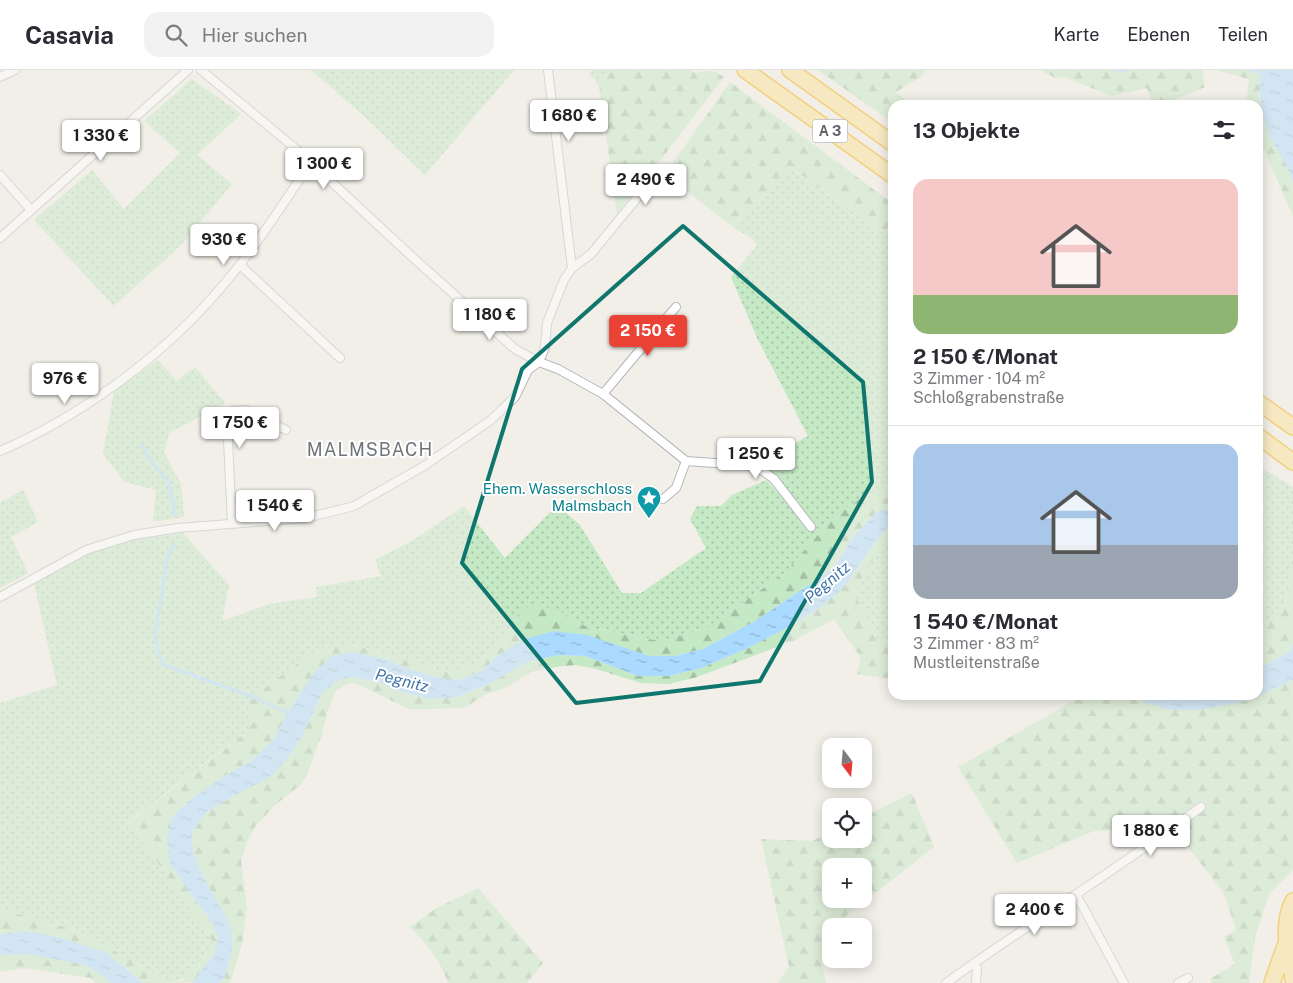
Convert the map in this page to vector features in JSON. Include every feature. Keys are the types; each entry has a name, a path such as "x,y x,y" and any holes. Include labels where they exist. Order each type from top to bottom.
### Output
{"highway":[{"name":"A 3","path":"745,70 888,172"},
{"name":"A 3","path":"790,70 888,140"},
{"path":"1263,406 1293,427"},
{"path":"1263,440 1293,462"},
{"path":"1293,901 1287,920 1293,979"},
{"path":"1272,983 1290,948"}],"street":[{"path":"0,77 15,70"},
{"path":"0,238 188,70"},
{"path":"201,70 311,162 409,254 515,349 539,362 558,369 603,394 686,461 756,466 774,479 811,527"},
{"path":"548,70 572,268"},
{"path":"0,451 35,435 85,406 136,368 185,327 240,265 311,162"},
{"path":"0,175 31,210"},
{"path":"0,597 86,550 134,536 178,528 306,518 354,506 424,466 491,420 515,397 528,370 539,362 545,347 547,323 564,280 572,268 591,254 656,176"},
{"path":"240,265 340,358"},
{"path":"603,394 676,306"},
{"path":"232,523 227,420 232,411 246,410 286,430"},
{"path":"662,499 676,488 686,461"},
{"path":"946,983 1076,896 1201,807"},
{"path":"1076,896 1084,907 1124,983"},
{"path":"974,963 977,968 976,983"},
{"path":"1178,983 1188,978"}],"highlighted area":[{"path":"683,226 863,382 872,482 760,681 576,703 462,563 522,369"}],"green space":[{"path":"311,70 514,70 425,175 364,116"},
{"path":"592,70 611,70 599,85 589,73"},
{"path":"611,70 691,70 695,73 714,72 724,77 652,171 617,213 599,85"},
{"path":"818,70 926,70 922,76 896,92 906,100 888,100 888,119"},
{"path":"1040,70 1202,70 1205,87 1173,100 1151,100 1147,88 1112,96 1064,77 1055,78"},
{"path":"1216,70 1263,70 1260,100 1247,100 1249,79"},
{"path":"192,79 241,114 197,155 232,184 181,245 114,306 34,220 92,170 124,209 180,153 144,121"},
{"path":"730,82 888,200 888,236 790,167 736,229 665,174"},
{"path":"1263,111 1270,136 1290,170 1293,182 1293,216 1263,147"},
{"path":"789,167 888,236 888,486 863,497 849,506 827,524 785,573 705,629 660,641 587,627 561,612 519,613 506,639 476,664 457,671 443,671 358,646 127,823 151,853 213,942 196,969 185,978 168,983 140,965 76,930 0,909 0,703 57,685 34,583 87,554 133,540 183,533 229,585 222,621 269,604 317,597 316,587 381,576 375,560 412,541 464,506 505,558 557,505 580,525 622,593 641,593 706,548 690,519 697,506 721,506 732,495 766,480 816,530 778,478 758,463 808,436 758,340 731,277 757,245 751,238 736,229"},
{"path":"158,360 177,381 195,367 225,403 169,433 164,452 181,484 184,517 153,522 156,490 124,482 103,454 114,391"},
{"path":"1263,469 1293,487 1293,567 1285,604 1263,627"},
{"path":"888,486 888,508 876,513 854,536 837,563 821,577 755,621 703,649 673,656 649,656 628,649 500,654 483,670 459,680 435,677 385,659 311,677 288,712 273,740 251,761 229,773 192,798 172,817 170,863 188,891 208,916 218,937 214,954 194,982 170,983 182,981 198,968 213,942 151,853 127,824 249,730 248,701 321,646 358,646 443,671 457,671 476,664 506,639 519,613 534,603 561,612 587,627 660,641 705,629 785,573 827,524 863,497"},
{"path":"23,490 38,522 11,537 28,573 0,588 0,503"},
{"path":"888,526 888,539 875,555 854,592 878,642 888,640 888,678 857,674 861,658 834,619 795,640 697,677 669,684 641,683 596,669 576,665 562,666 530,672 504,689 488,693 464,708 430,709 409,709 355,683 345,685 336,691 306,777 298,787 275,805 255,827 246,844 241,861 247,908 242,944 231,980 229,983 220,983 224,978 231,927 200,870 193,852 192,832 207,812 233,796 314,712 323,692 339,680 354,677 378,682 406,693 430,699 457,697 488,684 529,661 559,655 585,656 638,676 669,676 701,668 744,650 820,608 848,582"},
{"path":"888,539 888,640 878,642 854,592 875,555"},
{"path":"1293,567 1293,645 1289,652 1263,666 1263,627 1285,604"},
{"path":"1293,680 1293,870 1269,894 1255,938 1249,983 1212,983 1210,979 1235,964 1224,937 1236,930 1224,893 1173,828 1094,831 1017,863 958,767 1075,700 1142,700 1144,702 1263,700 1263,694"},
{"path":"912,793 934,847 872,896 872,858 822,858 822,908 856,908 846,916 846,918 822,918 821,961 826,983 778,983 789,967 761,839 812,841 822,836 822,848 872,848 872,813"},
{"path":"478,888 543,963 527,983 448,983 437,959 410,927 436,908"},
{"path":"0,909 76,930 140,965 168,983 143,983 107,953 58,937 27,931 0,934"},
{"path":"28,953 85,965 111,983 96,983 91,978 24,968 0,972 0,955"}],"water":[{"path":"1263,70 1293,70 1293,182 1270,136 1265,121 1263,100 1261,100 1260,94"},
{"name":"Pegnitz","path":"888,508 888,527 840,591 820,608 783,630 744,650 701,668 669,676 638,676 585,656 559,655 529,661 488,684 457,697 430,699 406,693 378,682 354,677 339,680 323,692 301,738 283,764 267,779 207,812 192,832 193,852 200,870 231,927 232,953 224,978 220,983 192,983 214,954 218,937 208,916 188,891 170,863 167,839 172,817 192,798 229,773 251,761 273,740 288,712 311,677 331,656 351,652 385,659 435,677 459,680 483,670 500,654 525,639 554,631 587,635 649,656 674,656 703,649 755,621 821,577 837,563 854,536 876,513"},
{"path":"1293,645 1293,680 1263,694 1263,666 1289,652"},
{"path":"1142,700 1250,700 1199,710 1170,710"},
{"path":"27,931 58,937 107,953 143,983 111,983 85,965 28,954 0,955 0,934"}],"waterway":[{"path":"1117,70 1120,72 1125,70"},
{"path":"1253,70 1265,74"},
{"path":"141,444 156,468 169,482 175,514"},
{"path":"174,545 167,559 155,638 162,664 248,695 289,713"}],"place":[{"name":"Ehem. Wasserschloss Malmsbach","path":"649,519"}],"district":[{"name":"MALMSBACH","path":"370,450"}]}
